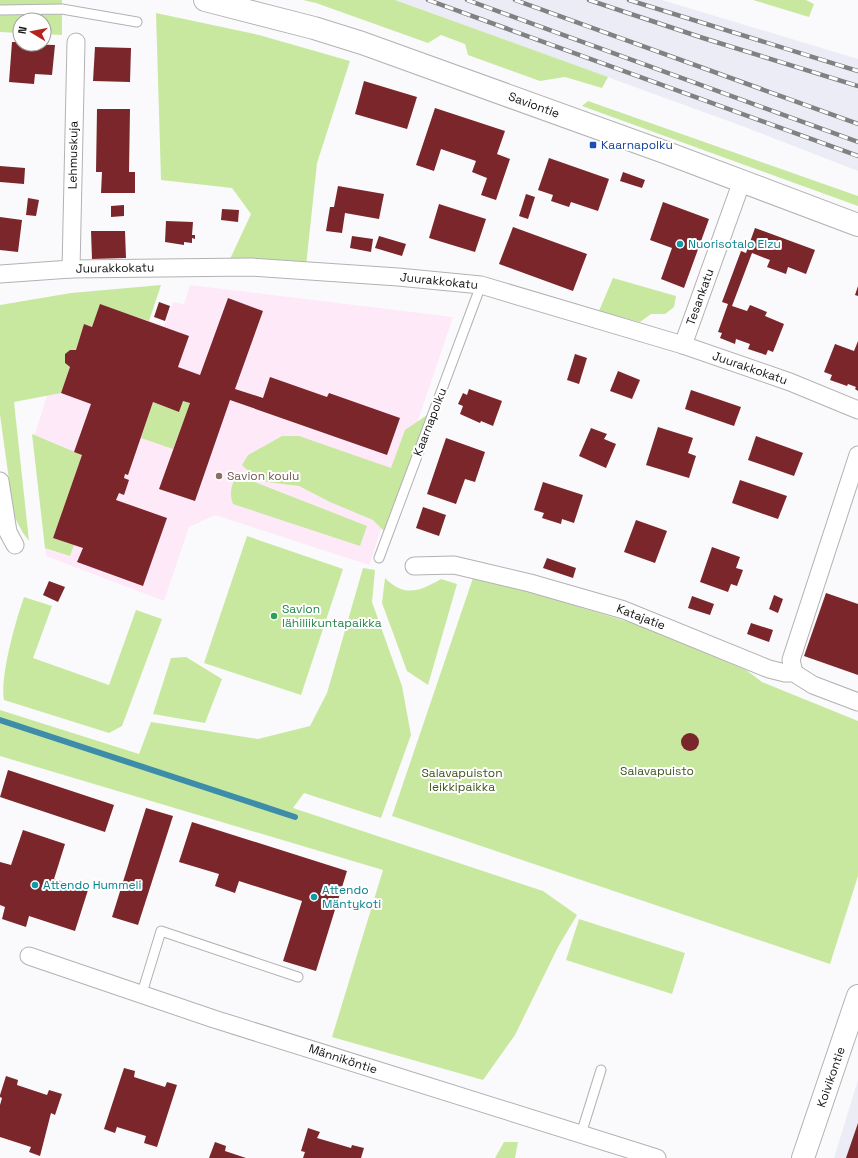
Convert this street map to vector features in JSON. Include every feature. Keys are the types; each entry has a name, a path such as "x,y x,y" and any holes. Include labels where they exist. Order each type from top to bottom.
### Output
{"main road":[{"name":"Saviontie","path":"205,0 314,28 364,44 742,181 858,225"},
{"name":"Koivikontie","path":"804,1158 858,996"}],"street":[{"name":"Lehmuskuja","path":"71,269 76,42"},
{"name":"Tesankatu","path":"683,345 742,181"},
{"name":"Juurakkokatu","path":"0,274 71,269 251,267 398,277 481,285 683,345 790,382 858,410"},
{"path":"794,672 791,660 858,455"},
{"path":"0,481 8,532 15,545"},
{"name":"Katajatie","path":"414,566 454,564 554,589 624,610 770,669 785,673 794,672 813,684 858,702"},
{"name":"Männiköntie","path":"29,956 214,1019 657,1158"}],"lane":[{"path":"0,10 62,9 137,22"},
{"name":"Kaarnapolku","path":"379,558 481,285"},
{"path":"142,994 160,931 298,977"},
{"path":"581,1134 601,1070"}],"shaded area":[{"path":"395,0 662,0 858,59 858,171 742,126"},
{"name":"Savion koulu","path":"190,285 453,317 369,565 215,515 189,527 164,601 46,556 34,436 64,344 101,303 164,326 173,302 184,304"},
{"path":"858,1080 858,1158 834,1158"}],"green space":[{"path":"0,0 62,0 62,35 52,34 52,12 12,12 12,33 0,32"},
{"path":"303,0 395,0 608,77 602,88 565,77 540,81 468,55 465,44 441,35 428,43 316,3"},
{"path":"753,0 806,0 814,4 809,17"},
{"path":"156,13 259,35 350,61 317,163 306,266 230,259 251,214 232,188 161,180"},
{"path":"588,101 858,196 858,206 582,106"},
{"path":"613,278 676,296 674,307 665,314 651,314 640,322 599,311"},
{"path":"161,285 149,321 100,305 92,327 84,324 76,350 70,350 65,354 65,363 70,367 61,393 14,402 29,541 14,516 0,415 0,305 71,293"},
{"path":"183,401 190,403 173,449 141,438 153,402 179,412"},
{"path":"427,415 386,533 373,520 330,502 299,486 259,481 242,465 248,455 282,436 299,436 391,468 405,430"},
{"path":"32,434 82,455 53,538 74,545 70,556 45,548"},
{"path":"237,475 367,526 360,546 233,504 231,489"},
{"name":"Savion lähiliikuntapaikka","path":"247,536 343,569 301,695 204,663"},
{"path":"363,568 375,570 372,602 402,686 411,735 381,818 304,793 293,808 543,891 577,915 558,947 515,1035 483,1080 332,1037 383,870 0,756 0,710 139,754 151,722 258,739 310,726 327,693"},
{"name":"Salavapuisto","path":"474,575 645,627 746,670 762,682 858,721 858,876 830,964 392,816"},
{"path":"385,578 399,588 406,590 426,587 441,579 457,584 428,685 407,671 382,603"},
{"path":"24,597 52,606 33,658 109,685 136,610 162,619 122,726 109,733 4,700 3,690 6,664"},
{"path":"186,657 222,679 205,723 153,714 171,658"},
{"path":"579,919 685,953 672,994 566,960"},
{"path":"504,1142 518,1142 515,1158 495,1158"}],"building":[{"path":"12,42 12,52 52,52 52,45 55,45 52,75 35,74 34,84 9,82"},
{"path":"95,47 131,48 130,82 93,81"},
{"path":"364,81 417,97 407,129 355,114"},
{"path":"435,108 505,131 497,154 510,159 496,200 481,195 487,178 472,172 476,161 441,149 434,171 416,165"},
{"path":"97,109 130,109 129,172 135,172 135,193 101,193 102,172 96,172"},
{"path":"549,158 609,179 598,211 571,202 569,207 551,201 553,195 538,190"},
{"path":"0,166 25,168 24,184 0,182"},
{"path":"623,172 645,180 642,188 620,181"},
{"path":"338,186 384,194 379,219 345,213 342,233 326,231 330,207 334,207"},
{"path":"526,194 535,197 528,219 519,216"},
{"path":"28,198 39,200 36,216 26,215"},
{"name":"Nuorisotalo Elzu","path":"663,202 709,219 684,288 661,279 672,248 650,240"},
{"path":"439,204 486,219 475,252 429,238"},
{"path":"124,205 124,216 111,217 111,206"},
{"path":"222,209 239,210 238,222 221,220"},
{"path":"0,217 22,220 18,252 0,250"},
{"path":"166,221 193,222 192,235 195,235 195,239 192,238 192,243 184,242 184,245 165,242"},
{"path":"513,227 587,254 573,291 499,264"},
{"path":"755,228 815,250 806,274 788,267 786,274 767,267 770,260 752,253 732,306 747,311 750,305 767,312 765,316 784,324 773,352 768,350 766,355 748,349 750,344 736,339 735,344 720,338 722,333 718,332 728,304 722,302 741,251 746,253"},
{"path":"91,231 125,231 126,258 92,259"},
{"path":"352,236 373,239 371,252 350,248"},
{"path":"379,236 406,244 402,256 375,248"},
{"path":"858,286 858,296 855,295"},
{"path":"228,298 263,311 235,389 263,398 270,377 327,397 329,393 400,418 387,455 230,400 195,501 159,489 190,403 183,401 179,412 153,402 128,475 125,474 124,478 129,480 124,495 119,493 116,500 167,518 143,586 77,562 83,548 53,538 82,455 74,452 91,404 61,393 70,367 65,363 65,354 70,350 76,350 84,324 92,327 100,304 189,336 178,367 200,375"},
{"path":"159,302 170,306 165,321 154,317"},
{"path":"858,341 858,391 855,389 856,387 848,384 847,386 830,380 832,375 824,372 835,344 854,351"},
{"path":"575,354 587,358 579,384 567,380"},
{"path":"618,371 640,380 632,399 610,391"},
{"path":"469,389 502,401 493,426 481,421 480,423 460,414 463,406 458,404 463,393 467,395"},
{"path":"691,390 741,407 734,426 685,409"},
{"path":"658,427 693,438 688,453 696,456 689,478 646,465"},
{"path":"591,428 607,434 604,439 616,444 606,468 579,456"},
{"path":"756,436 803,453 794,476 748,460"},
{"path":"446,438 485,452 475,482 465,479 456,504 427,494"},
{"path":"740,480 787,496 778,519 732,503"},
{"path":"543,482 583,495 574,523 562,519 561,524 542,518 544,513 534,510"},
{"path":"423,507 446,515 439,536 416,528"},
{"path":"636,520 667,531 655,563 624,552"},
{"path":"712,547 740,557 736,568 743,570 737,586 731,584 728,592 700,582"},
{"path":"547,558 576,568 573,578 543,568"},
{"path":"49,581 65,587 58,602 43,595"},
{"path":"826,593 858,604 858,675 804,656"},
{"path":"774,595 783,599 778,613 769,609"},
{"path":"692,596 714,604 710,615 688,608"},
{"path":"751,623 773,630 769,642 747,634"},
{"path":"686,733 694,733 699,738 697,749 694,751 686,751 681,746 681,738"},
{"path":"8,770 114,805 105,832 0,797"},
{"name":"Attendo Hummeli","path":"146,808 173,816 138,925 112,917"},
{"name":"Attendo Mäntykoti","path":"192,822 347,871 316,971 283,961 302,901 239,881 235,893 215,886 219,874 179,862"},
{"name":"Attendo Hummeli","path":"23,830 65,844 54,879 88,890 75,931 29,916 26,927 2,919 5,907 0,905 0,862 11,865"},
{"path":"124,1068 135,1071 134,1077 165,1087 167,1082 177,1085 157,1147 144,1143 146,1136 117,1127 115,1133 104,1129"},
{"path":"6,1076 18,1080 17,1085 47,1095 49,1090 62,1094 55,1115 51,1113 40,1156 29,1152 31,1147 0,1137 0,1105 2,1098 0,1095"},
{"path":"858,1123 858,1158 846,1158"},
{"path":"308,1128 320,1132 317,1138 351,1148 352,1145 364,1148 361,1158 303,1158 305,1152 301,1151"},
{"path":"215,1142 226,1146 225,1151 246,1158 209,1158"}],"waterway":[{"path":"0,720 295,817"}],"railway":[{"path":"428,0 858,156"},
{"path":"467,0 858,142"},
{"path":"515,0 858,124"},
{"path":"589,0 703,38 858,86"},
{"path":"629,0 858,71"}],"place":[{"name":"Kaarnapolku","path":"593,145"},
{"name":"Nuorisotalo Elzu","path":"680,244"},
{"name":"Savion koulu","path":"219,476"},
{"name":"Savion lähiliikuntapaikka","path":"274,616"},
{"name":"Attendo Hummeli","path":"35,885"},
{"name":"Attendo Mäntykoti","path":"314,897"}],"park label":[{"name":"Salavapuiston leikkipaikka","path":"462,780"}]}
